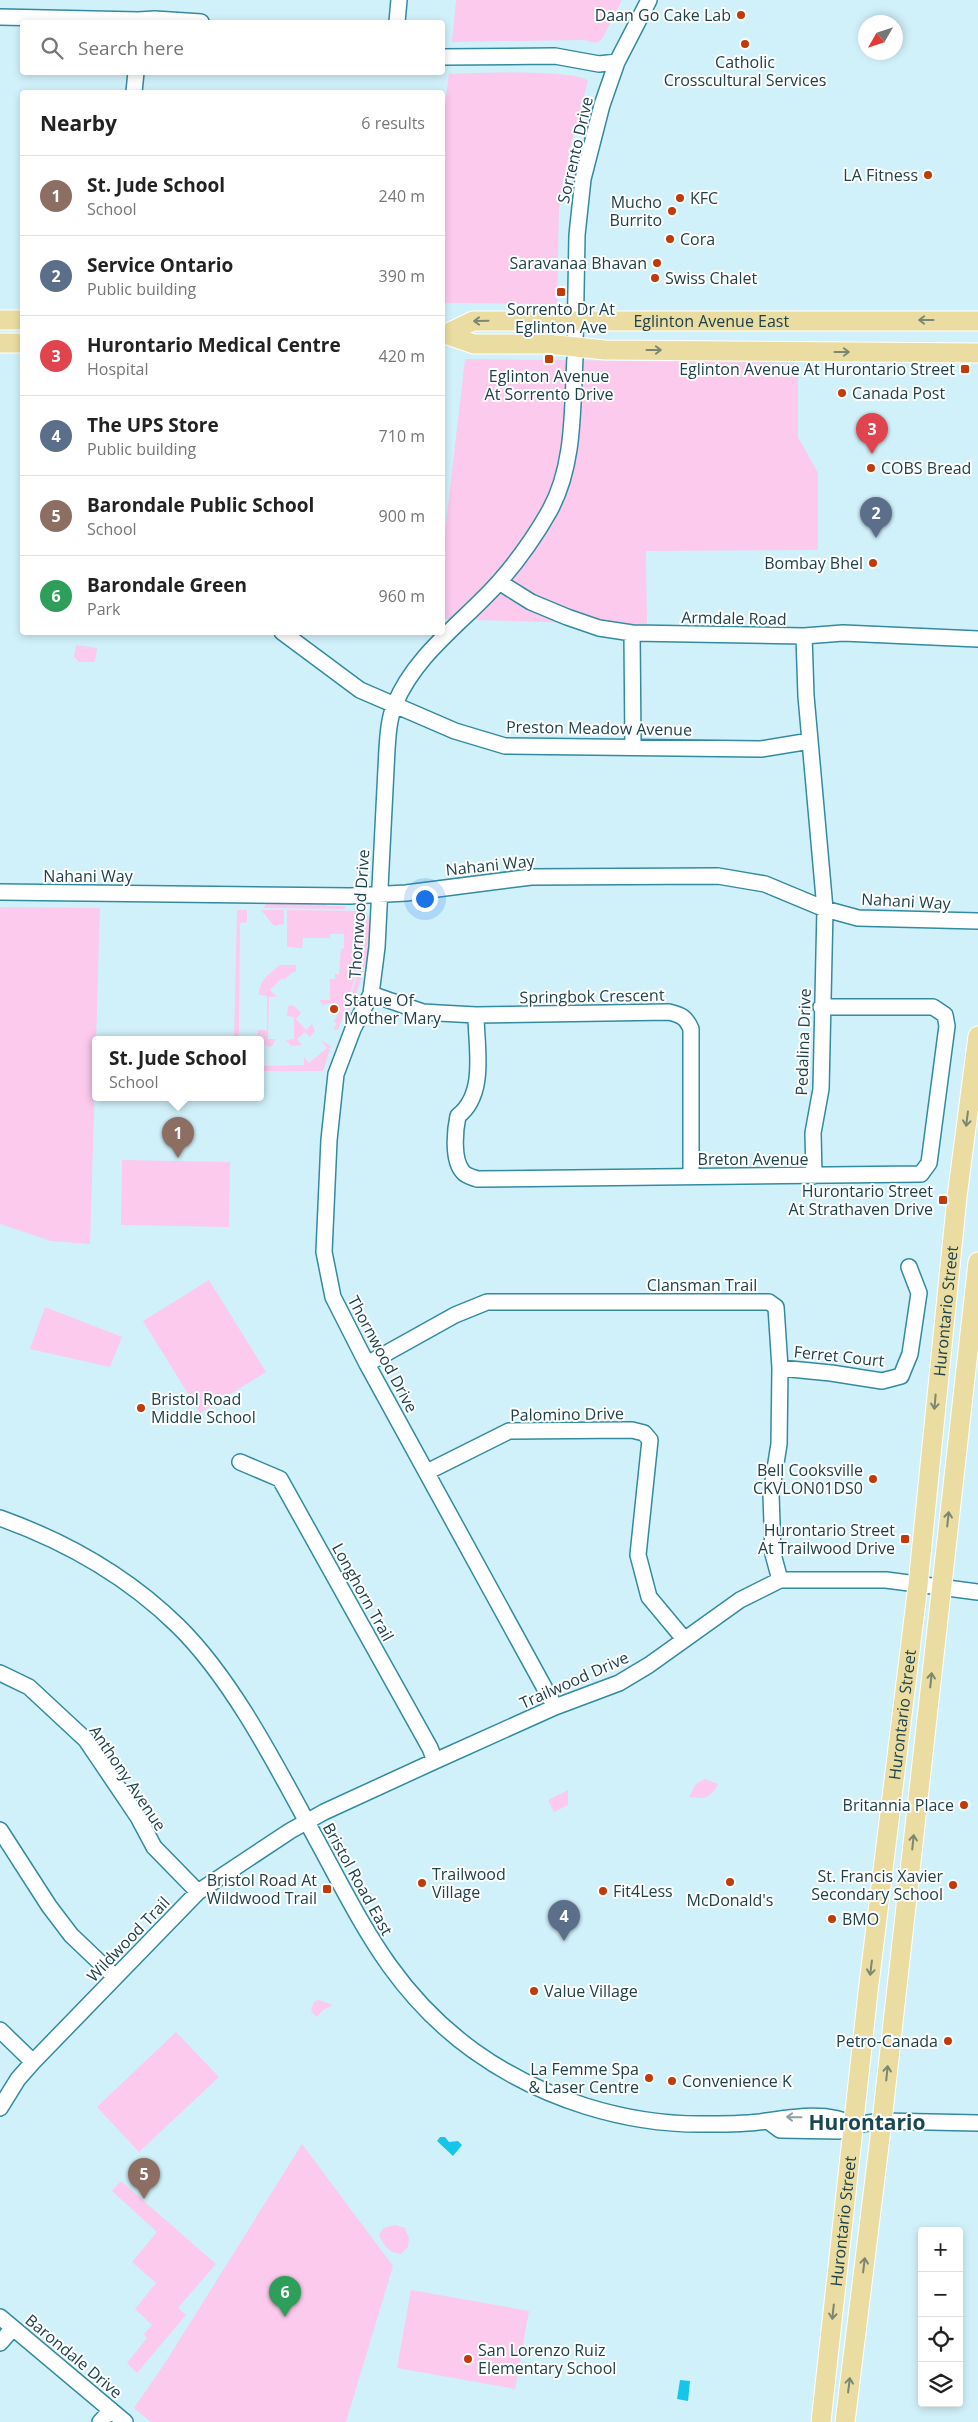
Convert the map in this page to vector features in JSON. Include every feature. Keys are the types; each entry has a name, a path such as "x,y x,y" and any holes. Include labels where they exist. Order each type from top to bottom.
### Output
{"main road":[{"path":"0,320 20,320"},
{"name":"Eglinton Avenue East","path":"445,333 473,321 978,321"},
{"name":"Eglinton Avenue East","path":"445,333 474,344 547,344 575,352 605,350 978,353"},
{"path":"0,343 20,343"},
{"path":"943,352 958,360 978,360"},
{"name":"Hurontario Street","path":"821,2422 868,1992 918,1585 942,1334 978,1036"},
{"name":"Hurontario Street","path":"845,2422 882,2121 966,1358 976,1304 978,1262"}],"street":[{"path":"396,20 399,0"},
{"name":"Sorrento Drive","path":"575,352 577,235 582,186 596,123 618,62 649,0"},
{"path":"0,17 83,20"},
{"path":"149,20 170,20"},
{"path":"445,57 555,56 599,64 618,62"},
{"path":"134,90 136,75"},
{"name":"Thornwood Drive","path":"555,1708 367,1364 333,1297 324,1252 328,1140 336,1074 353,1029 371,994 377,947 387,748 394,705 410,676 499,582 529,544 551,508 568,460 575,352"},
{"name":"Armdale Road","path":"499,582 531,602 568,617 599,628 632,633 804,636 842,633 978,639"},
{"path":"632,633 633,747"},
{"name":"Preston Meadow Avenue","path":"286,635 360,690 455,731 505,746 761,749 810,741"},
{"name":"Pedalina Drive","path":"804,636 810,741 825,909 821,1007 821,1089 813,1133 814,1176"},
{"name":"Nahani Way","path":"0,892 380,894 531,877 718,876 765,884 825,909 858,918 978,922"},
{"name":"Springbok Crescent","path":"371,994 423,1012 476,1015 669,1012 680,1015 687,1020 690,1029 691,1177"},
{"name":"Breton Avenue","path":"476,1015 478,1080 473,1097 466,1110 458,1116 456,1123 456,1158 458,1166 464,1174 477,1179 916,1176 926,1170 929,1163 947,1022 943,1012 934,1008 821,1007"},
{"name":"Ferret Court","path":"780,1368 831,1372 882,1381 901,1376 910,1354 919,1293 909,1267"},
{"name":"Clansman Trail","path":"367,1364 455,1315 487,1302 770,1302 776,1307 780,1368 779,1444 771,1494 773,1554 780,1580"},
{"name":"Palomino Drive","path":"427,1472 485,1441 509,1431 632,1430 644,1433 650,1440 638,1555 649,1597 684,1639"},
{"name":"Longhorn Trail","path":"240,1462 280,1479 430,1748 435,1761"},
{"name":"Bristol Road East","path":"0,1518 40,1532 91,1558 152,1602 180,1627 224,1682 307,1822 359,1920 398,1980 416,2001 448,2030 502,2069 563,2098 607,2112 643,2120 706,2124 768,2121 780,2130 839,2131 854,2125 882,2121 978,2123"},
{"name":"Trailwood Drive","path":"307,1822 435,1761 555,1708 618,1683 649,1665 740,1600 780,1580 886,1580 978,1592"},
{"name":"Anthony Avenue","path":"0,1673 30,1687 86,1740 138,1817 154,1848 198,1892"},
{"name":"Wildwood Trail","path":"0,2108 18,2079 33,2062 198,1892 307,1822"},
{"path":"0,1830 49,1906 71,1935 115,1977"},
{"path":"0,2030 33,2062"},
{"name":"Barondale Drive","path":"0,2318 125,2422"},
{"path":"0,2343 13,2328"},
{"path":"100,2422 111,2410"}],"shaded area":[{"path":"456,0 622,0 602,39 596,43 584,40 452,42"},
{"path":"545,73 579,77 588,81 570,148 559,208 557,304 445,303 445,105 449,74"},
{"path":"465,359 798,363 798,437 818,473 818,550 646,551 647,625 445,619 445,533"},
{"path":"76,645 97,648 95,662 79,662 74,657"},
{"path":"267,903 326,903 326,906 345,906 345,909 263,908"},
{"path":"0,907 100,908 96,1036 92,1036 92,1101 94,1101 90,1244 51,1241 0,1224"},
{"path":"237,910 247,910 247,922 240,923 239,1036 234,1036"},
{"path":"261,910 284,910 284,924 274,926"},
{"path":"287,910 362,911 364,922 361,953 338,1030 333,1029 337,1024 334,1021 338,1015 339,1005 332,1003 323,1005 319,1000 330,1000 330,979 335,979 335,974 339,974 341,949 344,948 344,934 330,934 330,938 303,938 302,948 287,947"},
{"path":"367,912 370,924 368,953 360,983 346,1021 344,1020 360,965"},
{"path":"280,965 296,965 296,972 293,972 284,980 282,978 270,990 277,997 269,997 268,1039 276,1039 272,1046 269,1047 264,1043 264,1036 258,1036 258,1030 267,1030 267,996 259,995 259,990 265,978"},
{"path":"293,1005 301,1013 296,1019 306,1030 312,1024 315,1031 310,1037 305,1032 297,1039 302,1045 291,1046 286,1040 294,1039 294,1017 287,1016 288,1006"},
{"path":"321,1040 331,1046 323,1071 264,1071 264,1066 304,1065 304,1057 309,1063 327,1048"},
{"path":"122,1160 230,1162 229,1227 121,1225"},
{"path":"209,1280 266,1372 200,1413 143,1321"},
{"path":"45,1307 122,1337 110,1367 30,1349"},
{"path":"705,1779 718,1784 716,1789 710,1795 703,1798 689,1797 696,1784"},
{"path":"568,1790 568,1805 554,1812 548,1800"},
{"path":"319,2000 333,2005 323,2010 317,2017 311,2011 314,2002"},
{"path":"176,2032 219,2077 139,2152 97,2107"},
{"path":"302,2144 393,2266 346,2422 151,2422 134,2408 165,2363"},
{"path":"121,2181 216,2264 178,2308 186,2315 137,2373 127,2363 147,2338 144,2334 152,2325 135,2309 156,2283 132,2262 157,2232 112,2191"},
{"path":"395,2225 405,2228 409,2238 408,2247 401,2254 387,2248 379,2235 384,2228"},
{"path":"411,2290 529,2311 515,2389 397,2368"}],"water":[{"path":"440,2137 445,2137 449,2142 458,2141 462,2145 453,2156 437,2141"},
{"path":"680,2380 690,2381 688,2401 677,2399"}],"place":[{"name":"Daan Go Cake Lab","path":"741,15"},
{"name":"Catholic Crosscultural Services","path":"745,44"},
{"name":"LA Fitness","path":"928,175"},
{"name":"KFC","path":"680,198"},
{"name":"Mucho Burrito","path":"672,211"},
{"name":"Cora","path":"670,239"},
{"name":"Saravanaa Bhavan","path":"657,263"},
{"name":"Swiss Chalet","path":"655,278"},
{"name":"Sorrento Dr At Eglinton Ave","path":"561,292"},
{"name":"Eglinton Avenue At Sorrento Drive","path":"549,359"},
{"name":"Eglinton Avenue At Hurontario Street","path":"965,369"},
{"name":"Canada Post","path":"842,393"},
{"name":"Hurontario Medical Centre","path":"872,454"},
{"name":"COBS Bread","path":"871,468"},
{"name":"Service Ontario","path":"876,538"},
{"name":"Bombay Bhel","path":"873,563"},
{"name":"Statue Of Mother Mary","path":"334,1009"},
{"name":"St. Jude School","path":"178,1158"},
{"name":"Hurontario Street At Strathaven Drive","path":"943,1200"},
{"name":"Bristol Road Middle School","path":"141,1408"},
{"name":"Bell Cooksville CKVLON01DS0","path":"873,1479"},
{"name":"Hurontario Street At Trailwood Drive","path":"905,1539"},
{"name":"Britannia Place","path":"964,1805"},
{"name":"McDonald's","path":"730,1882"},
{"name":"Trailwood Village","path":"422,1883"},
{"name":"St. Francis Xavier Secondary School","path":"953,1885"},
{"name":"Bristol Road At Wildwood Trail","path":"327,1889"},
{"name":"Fit4Less","path":"603,1891"},
{"name":"BMO","path":"832,1919"},
{"name":"The UPS Store","path":"564,1941"},
{"name":"Value Village","path":"534,1991"},
{"name":"Petro-Canada","path":"948,2041"},
{"name":"La Femme Spa & Laser Centre","path":"649,2078"},
{"name":"Convenience K","path":"672,2081"},
{"name":"Barondale Public School","path":"144,2199"},
{"name":"Barondale Green","path":"285,2317"},
{"name":"San Lorenzo Ruiz Elementary School","path":"468,2359"}],"district":[{"name":"Hurontario","path":"867,2123"}]}
